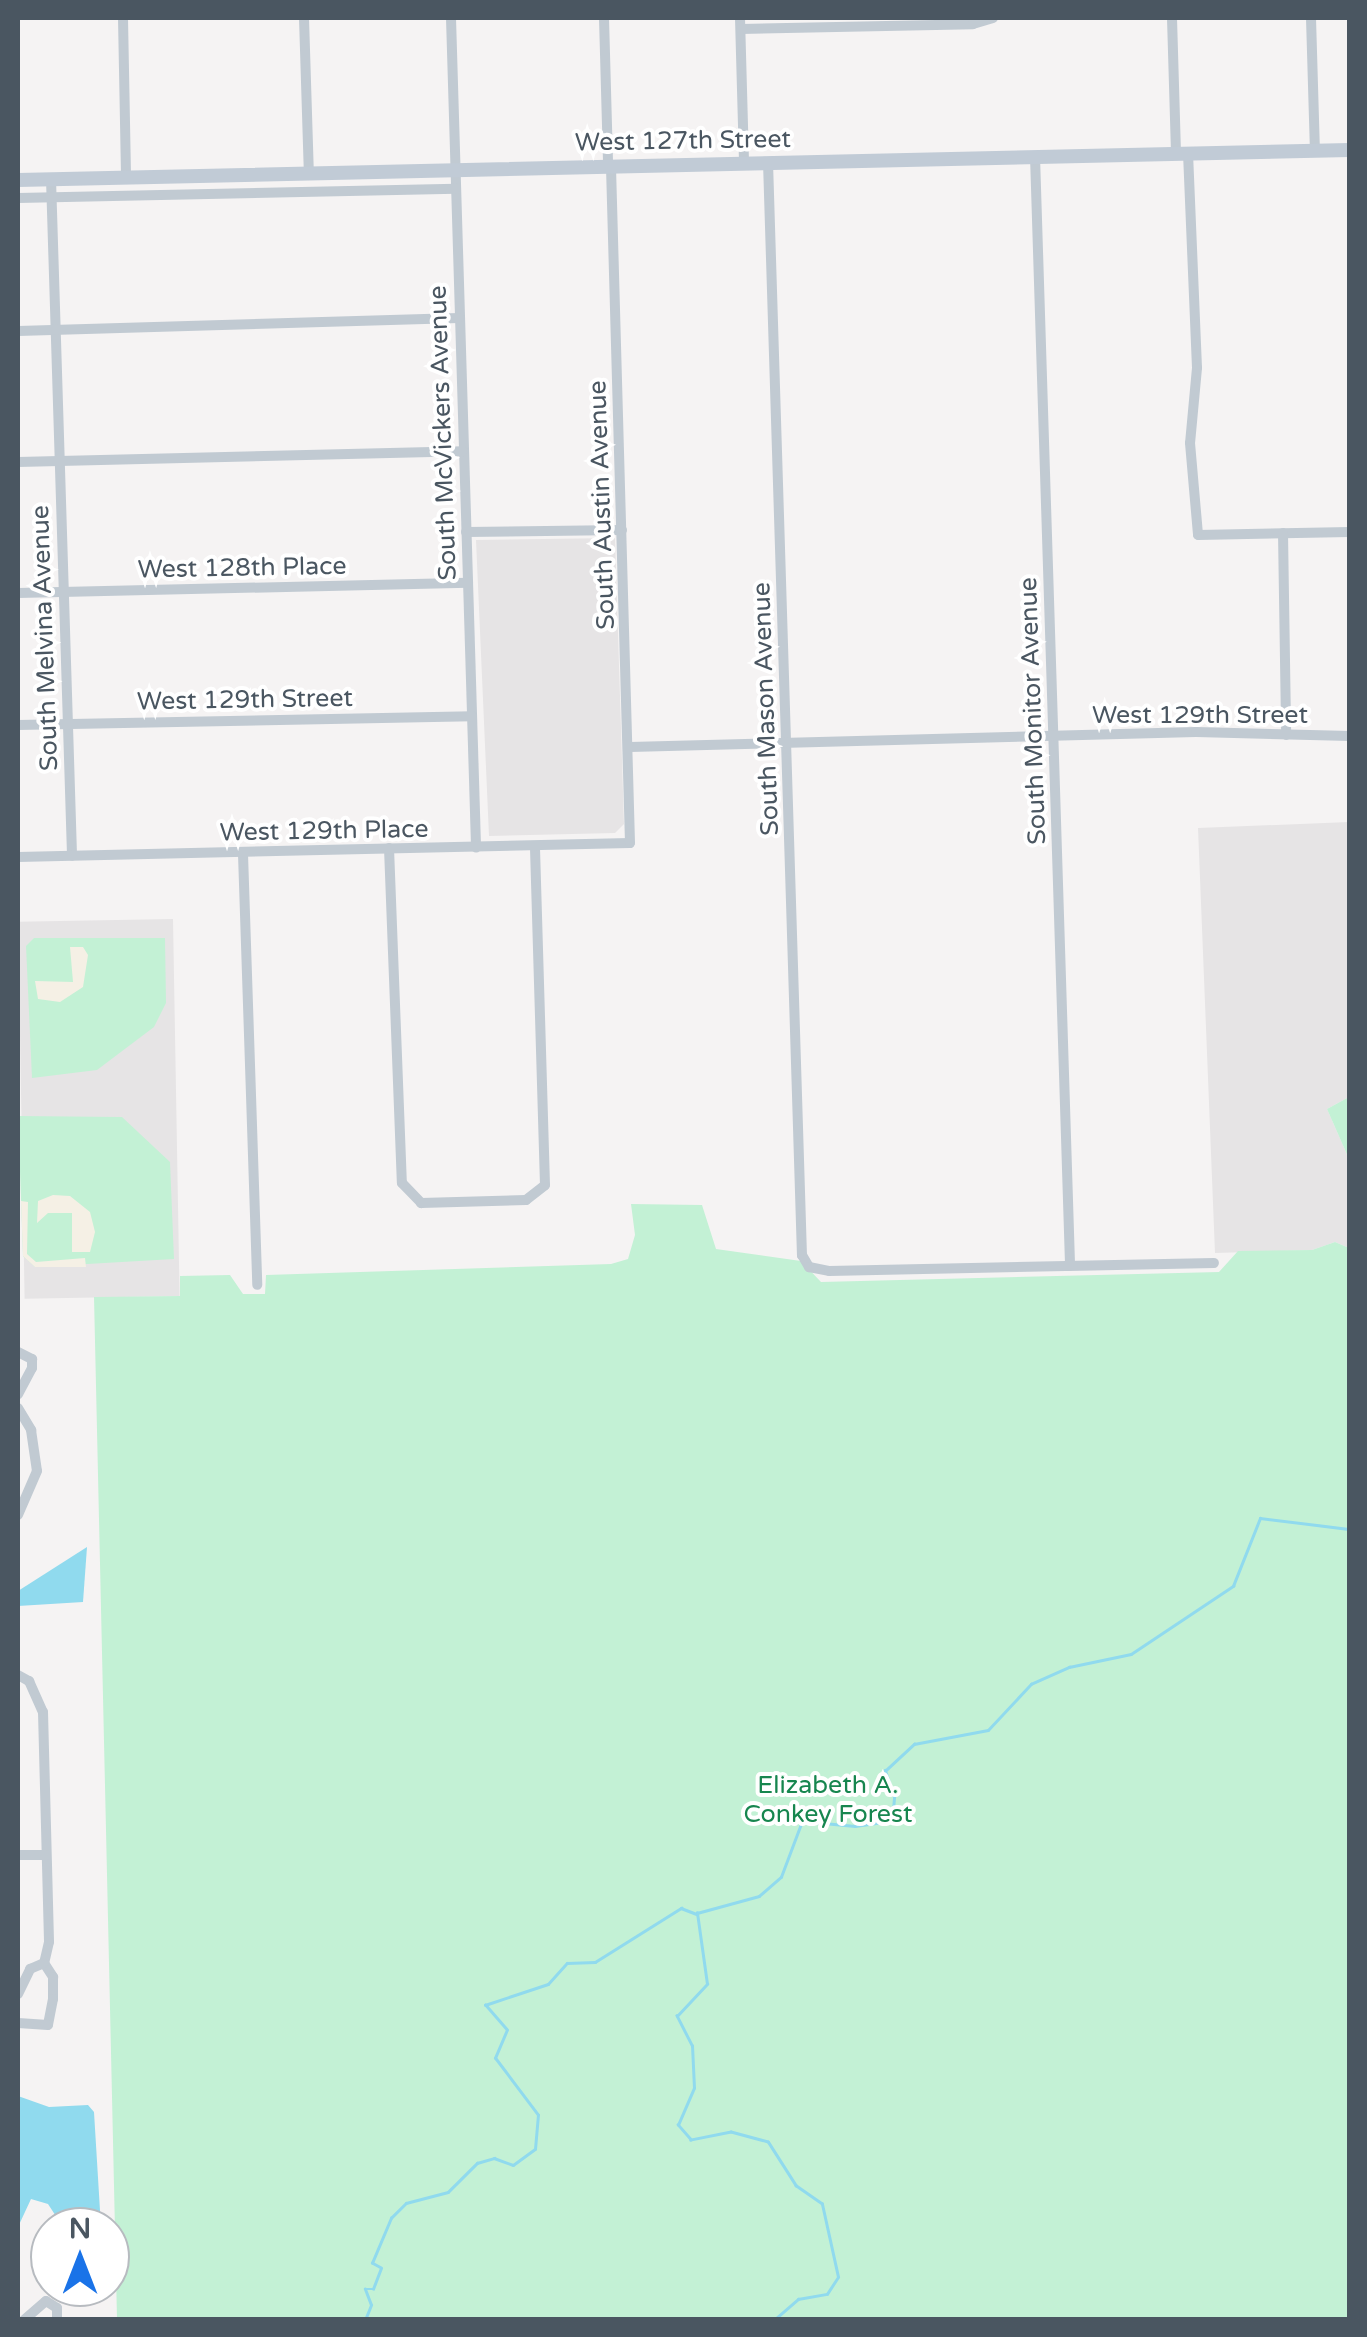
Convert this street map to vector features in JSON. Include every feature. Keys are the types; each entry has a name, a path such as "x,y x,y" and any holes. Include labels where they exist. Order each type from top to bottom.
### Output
{"main road":[{"name":"West 127th Street","path":"18,180 1350,150"}],"street":[{"path":"123,18 126,178"},
{"path":"304,18 309,174"},
{"name":"South McVickers Avenue","path":"452,18 476,848"},
{"name":"South Austin Avenue","path":"604,18 630,747 630,843"},
{"path":"744,162 740,23 973,24 994,18"},
{"path":"1172,18 1197,368 1190,443 1198,535 1350,532"},
{"path":"1310,18 1315,150"},
{"name":"South Monitor Avenue","path":"1035,156 1070,1265"},
{"name":"South Mason Avenue","path":"768,162 802,1255 809,1267 828,1271 1070,1265"},
{"name":"South Melvina Avenue","path":"51,179 72,856"},
{"path":"18,198 456,190"},
{"path":"18,331 459,318"},
{"path":"18,462 464,451"},
{"path":"466,532 622,530"},
{"path":"1283,533 1286,735"},
{"name":"West 128th Place","path":"18,593 468,582"},
{"name":"West 129th Street","path":"18,724 472,716"},
{"name":"West 129th Street","path":"630,747 1055,736 1350,736"},
{"name":"West 129th Place","path":"18,857 630,843"},
{"path":"388,848 402,1184 408,1196 422,1202 526,1200 541,1191 546,1178 534,847"},
{"path":"243,854 257,1285"},
{"path":"1070,1265 1214,1263"},
{"path":"18,1352 32,1359 32,1368 18,1394"},
{"path":"18,1408 31,1430 37,1471 32,1494 18,1515"},
{"path":"18,1676 29,1681 42,1712 44,1963 53,1977 48,2025 18,2022"},
{"path":"18,1856 46,1855"},
{"path":"18,1994 30,1969 44,1963"},
{"path":"24,2320 46,2301 57,2308 57,2320"}],"shaded area":[{"path":"615,538 624,824 615,833 489,836 476,540"},
{"path":"1349,822 1349,1097 1327,1109 1349,1159 1349,1248 1335,1242 1312,1250 1215,1253 1198,828"},
{"path":"173,919 180,1296 25,1299 18,922"}],"green space":[{"path":"34,938 165,938 166,1003 154,1027 97,1070 32,1078 26,946"},
{"path":"1349,1097 1349,1159 1327,1109"},
{"path":"18,1116 122,1117 170,1162 174,1259 35,1267 23,1256"},
{"name":"Elizabeth A. Conkey Forest","path":"631,1204 702,1205 716,1249 801,1261 821,1282 1219,1272 1238,1251 1312,1250 1335,1242 1349,1248 1349,2319 117,2319 117,2307 130,2307 130,2207 114,2207 94,1297 180,1296 180,1276 230,1275 243,1294 265,1294 266,1275 611,1264 628,1259 635,1235"}],"sand":[{"path":"70,947 83,947 88,955 83,987 60,1002 38,999 35,981 73,982"},
{"path":"53,1195 70,1196 90,1212 95,1232 90,1252 72,1252 72,1213 48,1213 37,1223 38,1201"},
{"path":"21,1201 28,1202 27,1254 36,1262 85,1258 86,1267 35,1267 23,1256"}],"water":[{"path":"87,1547 83,1602 18,1606 18,1591"},
{"path":"18,2096 49,2107 88,2105 94,2112 100,2207 50,2207 31,2199 18,2227"}],"waterway":[{"path":"774,2320 798,2299 827,2294 838,2277 822,2204 796,2186 768,2142 731,2132 691,2140 678,2125 694,2088 692,2046 677,2016 707,1984 697,1913 759,1896 781,1877 802,1821 855,1826 892,1821 894,1797 885,1771 914,1744 988,1730 1031,1684 1069,1667 1131,1654 1233,1586 1260,1518 1350,1529"},
{"path":"365,2320 371,2305 365,2289 373,2289 381,2268 372,2263 391,2218 406,2203 448,2192 477,2163 494,2158 513,2165 535,2149 538,2115 495,2058 507,2030 485,2005 548,1984 567,1963 595,1962 681,1908 697,1914"}]}
